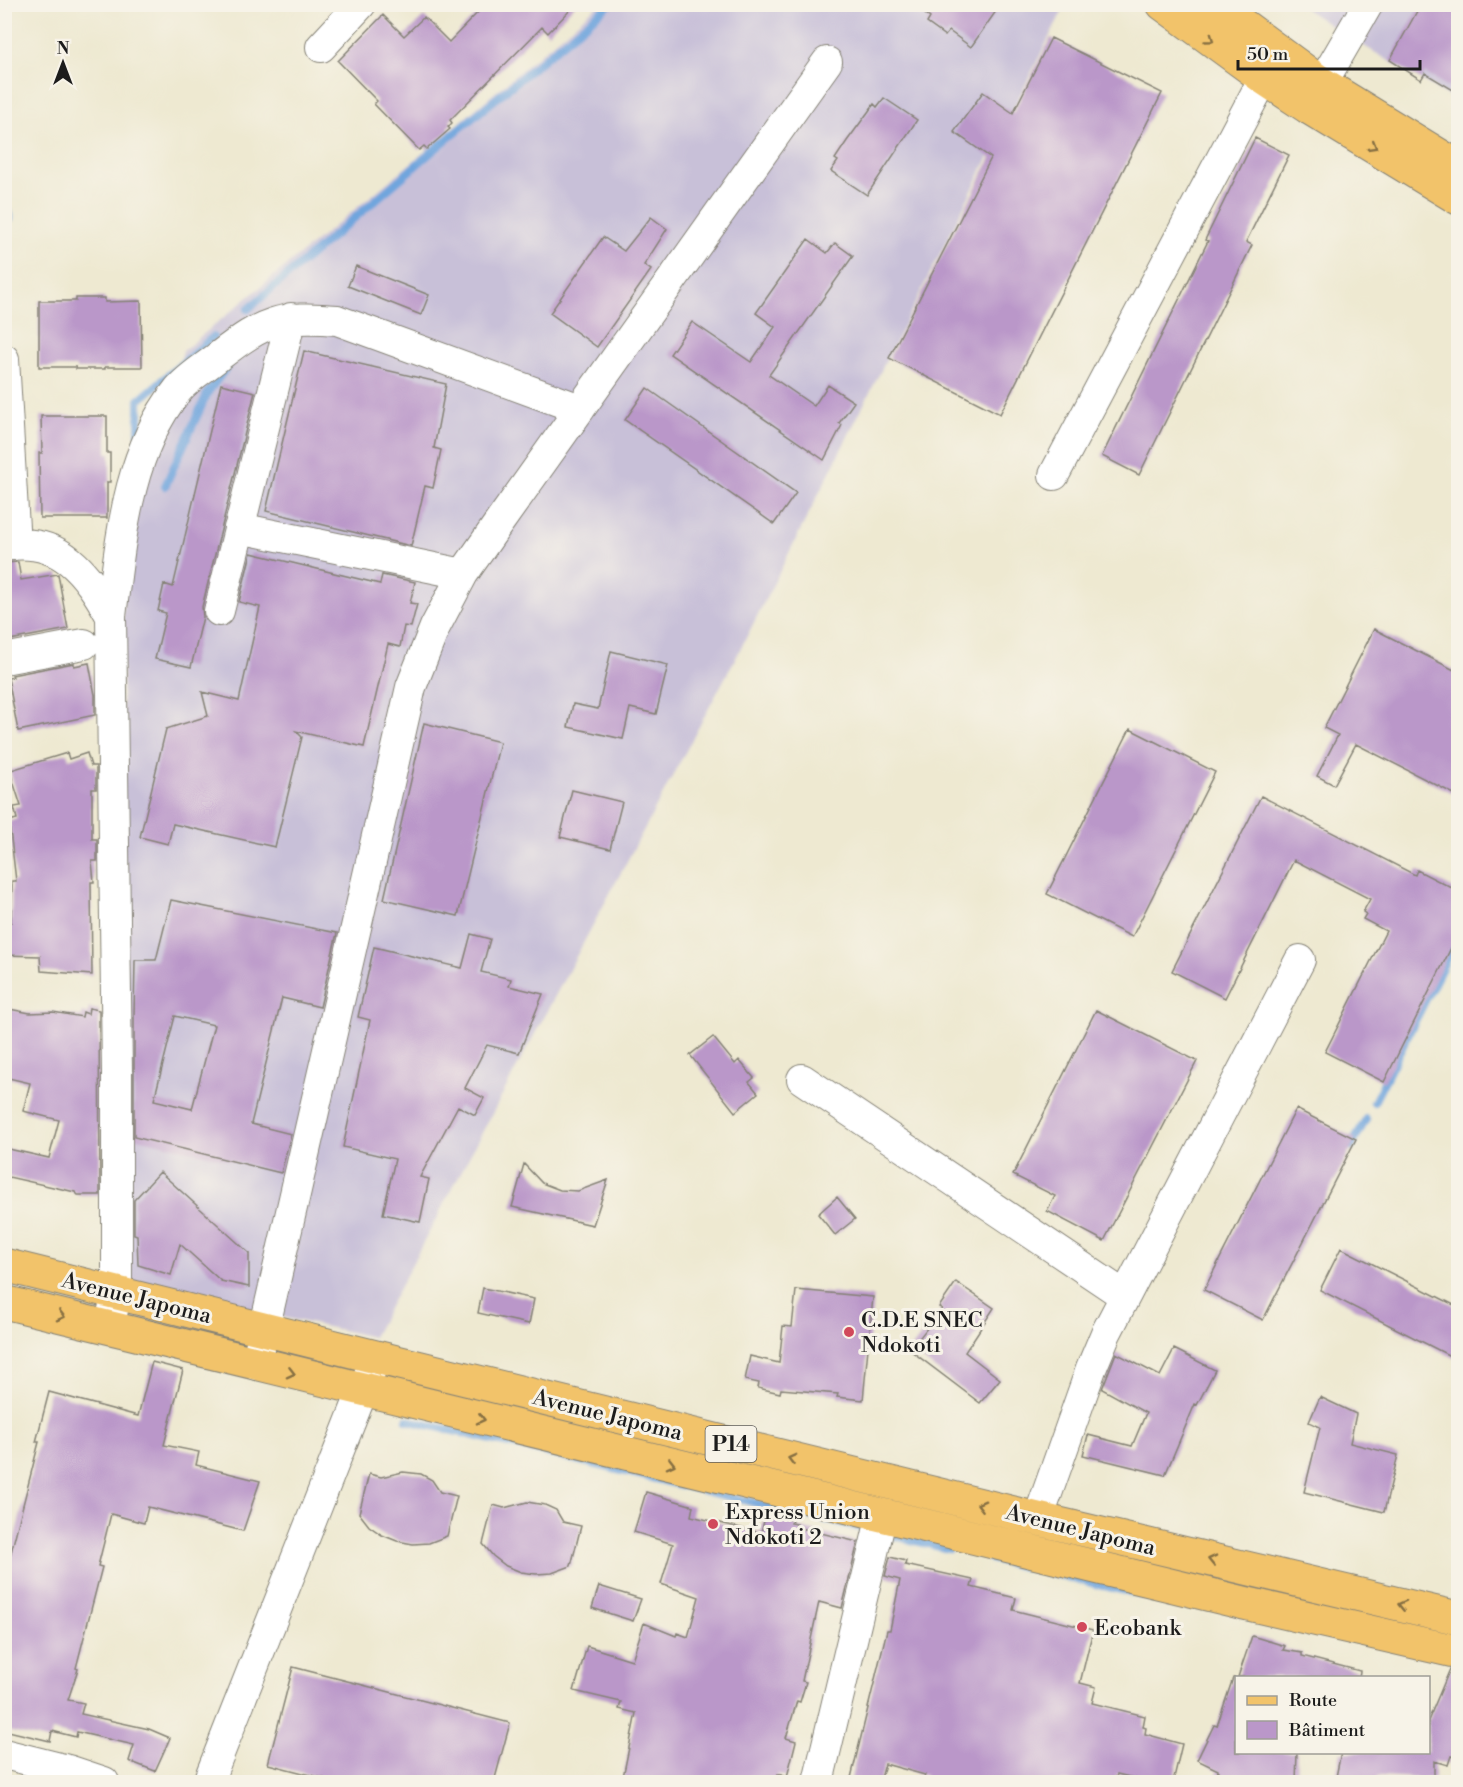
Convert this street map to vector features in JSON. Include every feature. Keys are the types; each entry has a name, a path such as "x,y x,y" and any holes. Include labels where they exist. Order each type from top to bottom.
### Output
{"main road":[{"path":"1162,4 1264,78 1315,95 1458,167"},
{"path":"1214,4 1315,95 1458,198"},
{"name":"Avenue Japoma","path":"4,1264 1038,1519 1458,1618"},
{"name":"Avenue Japoma","path":"4,1302 1244,1603 1458,1652"}],"street":[{"path":"321,47 361,4"},
{"path":"1315,95 1368,4"},
{"path":"256,1365 411,687 435,627 463,574 827,62"},
{"path":"1054,476 1264,78"},
{"path":"109,1328 117,1292 117,1060 111,616 122,531 137,471 153,426 178,389 248,334 272,322 308,317 337,320 580,409"},
{"path":"219,611 291,318"},
{"path":"4,359 10,545 46,548 73,562 94,586 111,616"},
{"path":"239,528 463,574"},
{"path":"4,659 84,644"},
{"path":"1038,1519 1091,1369 1107,1332 1300,960"},
{"path":"802,1079 1125,1296"},
{"path":"208,1782 376,1357"},
{"path":"818,1782 882,1515"},
{"path":"4,1754 68,1770 104,1782"}],"shaded area":[{"path":"1062,4 1065,6 742,646 373,1337 116,1281 124,543 183,351 598,5"},
{"path":"1299,5 1458,5 1458,102 1344,34"}],"building":[{"path":"486,4 576,4 548,33 542,27 450,120 452,123 448,127 450,129 427,149 424,146 419,150 374,104 377,101 338,61 383,15 404,36 424,17 449,42"},
{"path":"912,4 1001,4 971,47 949,31 945,36 927,23 930,18"},
{"path":"1421,4 1458,4 1458,93 1425,73 1421,80 1390,60"},
{"path":"1051,38 1162,93 1000,414 889,358 991,158 954,132 983,92 1013,113"},
{"path":"884,98 917,120 867,195 831,171 838,161 835,159 847,141 874,104 877,107"},
{"path":"1255,138 1289,155 1246,242 1252,245 1139,475 1102,456 1208,241 1205,240"},
{"path":"651,217 667,229 644,265 651,270 597,347 550,313 603,237 624,251"},
{"path":"808,239 827,253 835,243 853,256 769,375 814,406 828,385 854,402 839,423 842,425 824,460 670,354 692,322 751,362 775,327 756,313"},
{"path":"356,266 429,295 421,315 348,286"},
{"path":"76,298 105,298 105,302 141,301 142,367 76,369 76,367 39,367 39,301 76,301"},
{"path":"304,351 446,384 434,448 441,450 433,488 425,486 411,546 266,511"},
{"path":"221,384 255,392 202,607 203,617 191,667 155,659 166,613 158,611 164,584 173,587"},
{"path":"647,388 796,493 774,524 625,420"},
{"path":"41,416 107,416 110,482 107,482 107,518 40,518"},
{"path":"251,553 380,584 382,575 415,582 410,603 417,604 411,627 404,626 400,647 388,644 364,747 296,731 302,737 275,847 173,824 168,844 140,837 166,729 208,716 202,692 239,701 260,607 239,602"},
{"path":"18,562 21,580 58,574 68,629 4,641 4,563"},
{"path":"1374,629 1458,672 1458,796 1356,744 1334,785 1317,776 1338,735 1324,728"},
{"path":"611,651 668,665 656,714 630,708 623,739 568,727 573,704 598,709"},
{"path":"74,663 74,666 89,663 95,695 95,715 18,731 8,678 13,677 12,675"},
{"path":"424,723 500,742 458,916 384,899"},
{"path":"1130,729 1215,772 1132,937 1047,894"},
{"path":"67,753 69,759 87,753 91,766 96,766 96,789 92,789 92,839 97,839 97,861 92,861 94,882 91,882 92,975 41,971 40,956 4,955 4,922 11,922 12,881 16,881 9,821 17,819 14,807 21,806 10,772"},
{"path":"572,790 622,802 610,849 560,837"},
{"path":"1261,796 1415,875 1417,870 1458,891 1458,934 1384,1082 1325,1052 1386,931 1363,919 1366,914 1363,912 1370,899 1294,860 1225,998 1172,971"},
{"path":"171,900 337,933 320,1007 282,998 251,1124 291,1134 281,1173 134,1137 135,960 156,960","holes":["175,1016 214,1025 192,1109 154,1100"]},
{"path":"471,934 490,939 481,972 511,979 509,986 543,994 519,1053 487,1045 465,1088 484,1098 475,1115 458,1106 420,1177 429,1179 420,1222 383,1214 395,1159 343,1147 370,1020 358,1017 374,947 462,968"},
{"path":"4,1008 30,1013 53,1012 82,1017 83,1012 88,1014 89,1008 99,1010 100,1195 78,1195 75,1192 4,1176 4,1148 49,1158 59,1120 23,1111 30,1083 4,1077"},
{"path":"1096,1010 1197,1061 1104,1241 1047,1211 1055,1196 1013,1175"},
{"path":"713,1037 735,1064 739,1060 754,1078 749,1082 758,1093 735,1112 690,1055"},
{"path":"1296,1109 1356,1139 1263,1320 1204,1290"},
{"path":"524,1164 542,1183 560,1190 578,1191 608,1180 593,1225 512,1207"},
{"path":"160,1172 249,1253 249,1287 221,1281 180,1244 171,1275 138,1265 137,1235 134,1234 134,1200"},
{"path":"837,1197 855,1219 835,1235 818,1214"},
{"path":"1341,1248 1458,1307 1458,1360 1320,1290"},
{"path":"956,1282 994,1308 965,1352 1000,1379 980,1403 910,1350 942,1309 939,1307"},
{"path":"483,1288 534,1299 529,1324 478,1313"},
{"path":"796,1290 873,1297 863,1400 837,1397 838,1394 781,1389 780,1393 758,1388 759,1383 745,1380 750,1356 779,1363 783,1326 792,1327"},
{"path":"1174,1349 1215,1370 1197,1405 1195,1404 1165,1475 1083,1455 1088,1435 1132,1446 1146,1413 1102,1389 1116,1353 1160,1376"},
{"path":"152,1362 183,1370 164,1445 199,1452 196,1465 260,1481 243,1531 148,1507 144,1523 111,1514 98,1566 102,1567 76,1668 78,1669 68,1700 84,1703 81,1714 149,1729 170,1738 155,1771 129,1761 134,1745 77,1732 76,1737 52,1731 50,1741 4,1730 4,1580 39,1442 36,1442 49,1392 138,1416"},
{"path":"1320,1397 1356,1414 1350,1443 1398,1455 1384,1512 1304,1492 1320,1427 1309,1422"},
{"path":"403,1472 421,1474 432,1480 440,1492 457,1496 447,1536 429,1543 413,1544 397,1541 369,1526 359,1513 369,1474 381,1477"},
{"path":"646,1492 693,1506 691,1516 761,1533 768,1514 792,1520 791,1523 797,1524 796,1527 858,1542 842,1608 819,1602 802,1681 806,1682 800,1702 797,1701 786,1738 796,1741 787,1777 778,1774 776,1782 622,1782 636,1713 619,1709 621,1702 574,1691 587,1646 632,1660 644,1623 676,1636 677,1633 688,1637 699,1597 661,1584 673,1544 634,1532"},
{"path":"527,1502 545,1505 556,1510 563,1522 581,1526 571,1566 552,1573 521,1572 506,1566 483,1544 493,1505 504,1508"},
{"path":"890,1557 906,1561 905,1565 973,1580 971,1587 1016,1598 1013,1610 1093,1630 1080,1683 1096,1687 1092,1703 1145,1716 1143,1727 1146,1728 1145,1734 1182,1744 1173,1782 1150,1782 1117,1774 1115,1782 923,1782 925,1775 885,1764 880,1782 850,1782 887,1630 890,1630 900,1580 885,1576"},
{"path":"599,1586 641,1599 633,1621 592,1608"},
{"path":"1252,1636 1285,1646 1283,1650 1302,1653 1302,1656 1360,1671 1359,1676 1238,1676"},
{"path":"293,1667 510,1723 494,1782 338,1782 268,1764"},
{"path":"1450,1669 1458,1670 1458,1758 1451,1756 1448,1765 1434,1761 1434,1779 1377,1776 1376,1782 1335,1782 1341,1754 1430,1754 1430,1716"},
{"path":"1233,1678 1235,1678 1235,1754 1297,1754 1296,1782 1216,1782 1218,1770 1197,1760 1214,1725 1217,1726"}],"waterway":[{"path":"248,309 610,4"},
{"path":"4,202 10,219"},
{"path":"139,433 139,400 213,337"},
{"path":"165,486 208,392 226,368"},
{"path":"1374,1102 1458,936"},
{"path":"1351,1147 1366,1119"},
{"path":"407,1420 870,1530"},
{"path":"883,1533 949,1549"},
{"path":"991,1559 1176,1603"}],"place":[{"name":"C.D.E SNEC Ndokoti","path":"849,1332"},
{"name":"Express Union Ndokoti 2","path":"713,1524"},
{"name":"Ecobank","path":"1082,1627"}]}
